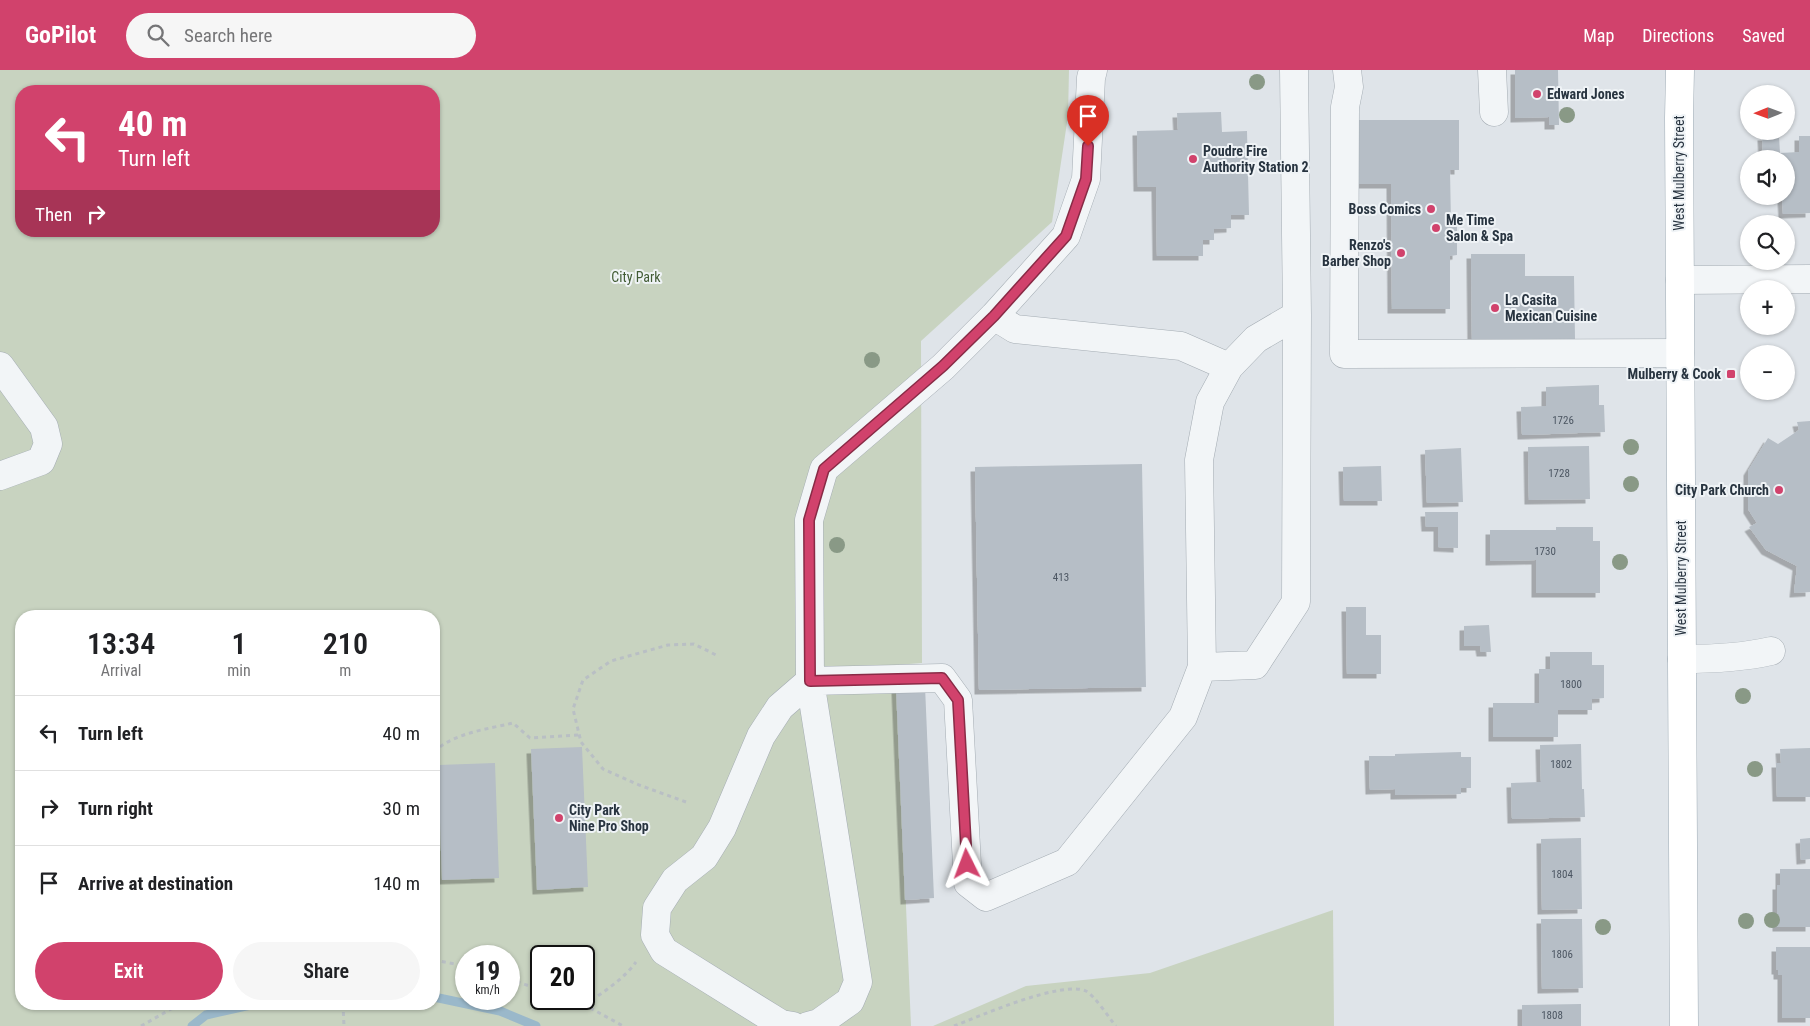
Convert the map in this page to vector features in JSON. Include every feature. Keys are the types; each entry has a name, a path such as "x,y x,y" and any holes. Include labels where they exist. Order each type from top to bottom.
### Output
{"main road":[{"name":"West Mulberry Street","path":"1680,70 1684,1026"}],"street":[{"path":"808,1026 819,1023 850,1001 858,982 810,681 809,520 824,469 943,366 994,316 1066,236 1086,179 1093,70"},
{"path":"1202,667 1255,665 1296,602 1297,315 1294,70"},
{"path":"1347,70 1349,86 1344,107 1344,354 1680,352"},
{"path":"1492,70 1494,112"},
{"path":"1680,280 1810,279"},
{"path":"793,1026 781,1024 664,951 655,935 657,908 674,880 704,857 722,828 761,736 780,707 810,681 942,678 958,700 968,883 986,897 1067,862 1182,717 1202,667 1199,460 1210,402 1229,367 1256,339 1297,315"},
{"path":"994,316 1015,328 1181,346 1229,367"},
{"path":"0,366 44,427 48,444 41,460 0,476"},
{"path":"1682,659 1721,659 1771,651"}],"path":[{"path":"686,802 639,785 603,769 581,742 573,710 583,680 611,661 668,646 694,644 718,656"},
{"path":"440,746 460,736 513,722 530,738 580,734"},
{"path":"595,998 631,969 655,935"},
{"path":"440,961 455,964"},
{"path":"954,1026 1035,997 1063,990 1077,989 1088,992 1116,1026"},
{"path":"141,1026 169,1010"},
{"path":"343,1010 344,1026"},
{"path":"594,1010 623,1026"}],"green space":[{"name":"City Park","path":"0,70 1069,70 1068,116 1052,222 921,341 922,663 896,665 911,1026 0,1026"},
{"path":"1333,910 1334,1026 933,1026 1026,986 1150,973"}],"building":[{"name":"Edward Jones","path":"1515,70 1558,70 1559,125 1549,125 1549,117 1515,118"},
{"name":"Poudre Fire Authority Station 2","path":"1221,112 1222,132 1247,131 1249,215 1231,215 1231,228 1214,229 1214,240 1203,240 1203,256 1157,256 1156,187 1138,187 1137,131 1178,130 1177,113"},
{"path":"1359,120 1459,120 1459,170 1450,170 1451,224 1457,224 1457,255 1450,256 1450,309 1392,309 1391,184 1353,184 1353,129 1359,129"},
{"path":"1799,136 1810,136 1810,213 1783,214 1782,205 1795,205 1795,152 1799,152"},
{"path":"1762,140 1779,140 1780,150 1763,150"},
{"path":"1471,254 1525,254 1525,276 1574,276 1575,339 1472,341"},
{"path":"1599,385 1599,405 1604,405 1605,432 1522,435 1521,407 1546,406 1546,387"},
{"name":"City Park Church","path":"1810,421 1810,592 1794,593 1797,566 1766,550 1749,527 1757,523 1748,509 1748,471 1768,438 1778,444 1799,430 1797,422"},
{"path":"1589,446 1590,499 1529,500 1528,447"},
{"path":"1461,448 1463,502 1427,503 1425,450"},
{"path":"1142,464 1146,687 979,690 975,467"},
{"path":"1381,466 1382,501 1344,501 1343,467"},
{"path":"1425,512 1458,512 1458,548 1438,547 1438,527 1426,527"},
{"path":"1556,527 1593,527 1593,541 1600,541 1600,593 1536,593 1536,560 1490,561 1490,530 1556,530"},
{"path":"1346,607 1366,607 1366,635 1381,635 1381,674 1347,674"},
{"path":"1489,625 1491,652 1481,652 1480,646 1464,646 1464,626"},
{"path":"1550,652 1592,652 1592,665 1604,665 1604,698 1592,699 1592,710 1558,710 1558,737 1493,737 1493,703 1539,703 1539,669 1550,669"},
{"path":"925,686 934,898 905,900 896,688"},
{"path":"1581,744 1585,817 1512,819 1511,783 1541,782 1540,745"},
{"name":"City Park Nine Pro Shop","path":"582,747 588,887 537,890 531,749"},
{"path":"1810,748 1810,797 1777,797 1776,763 1781,763 1780,749"},
{"path":"1461,752 1461,757 1471,757 1471,788 1461,788 1461,794 1395,795 1395,789 1370,790 1369,756"},
{"path":"495,763 499,878 442,880 440,765"},
{"path":"1581,838 1582,909 1542,910 1541,839"},
{"path":"1810,838 1810,859 1801,860 1800,839"},
{"path":"1780,869 1810,869 1810,927 1777,927 1777,885 1780,885"},
{"path":"1541,919 1582,919 1583,988 1542,989"},
{"path":"1776,947 1810,947 1810,1018 1782,1018 1782,975 1778,975 1778,970 1776,970"},
{"path":"1581,1004 1581,1026 1522,1026 1522,1005"}],"waterway":[{"path":"440,998 500,1011 536,1026"},
{"path":"192,1026 206,1015 228,1010"}],"place":[{"name":"Edward Jones","path":"1537,94"},
{"name":"Poudre Fire Authority Station 2","path":"1193,159"},
{"name":"Boss Comics","path":"1431,209"},
{"name":"Me Time Salon & Spa","path":"1436,228"},
{"name":"Renzo's Barber Shop","path":"1401,253"},
{"name":"La Casita Mexican Cuisine","path":"1495,308"},
{"name":"Mulberry & Cook","path":"1731,374"},
{"name":"City Park Church","path":"1779,490"},
{"name":"City Park Nine Pro Shop","path":"559,818"}],"route":[{"path":"967,864 958,700 942,678 810,681 809,520 824,469 943,366 994,316 1066,236 1086,179 1088,146"}]}
